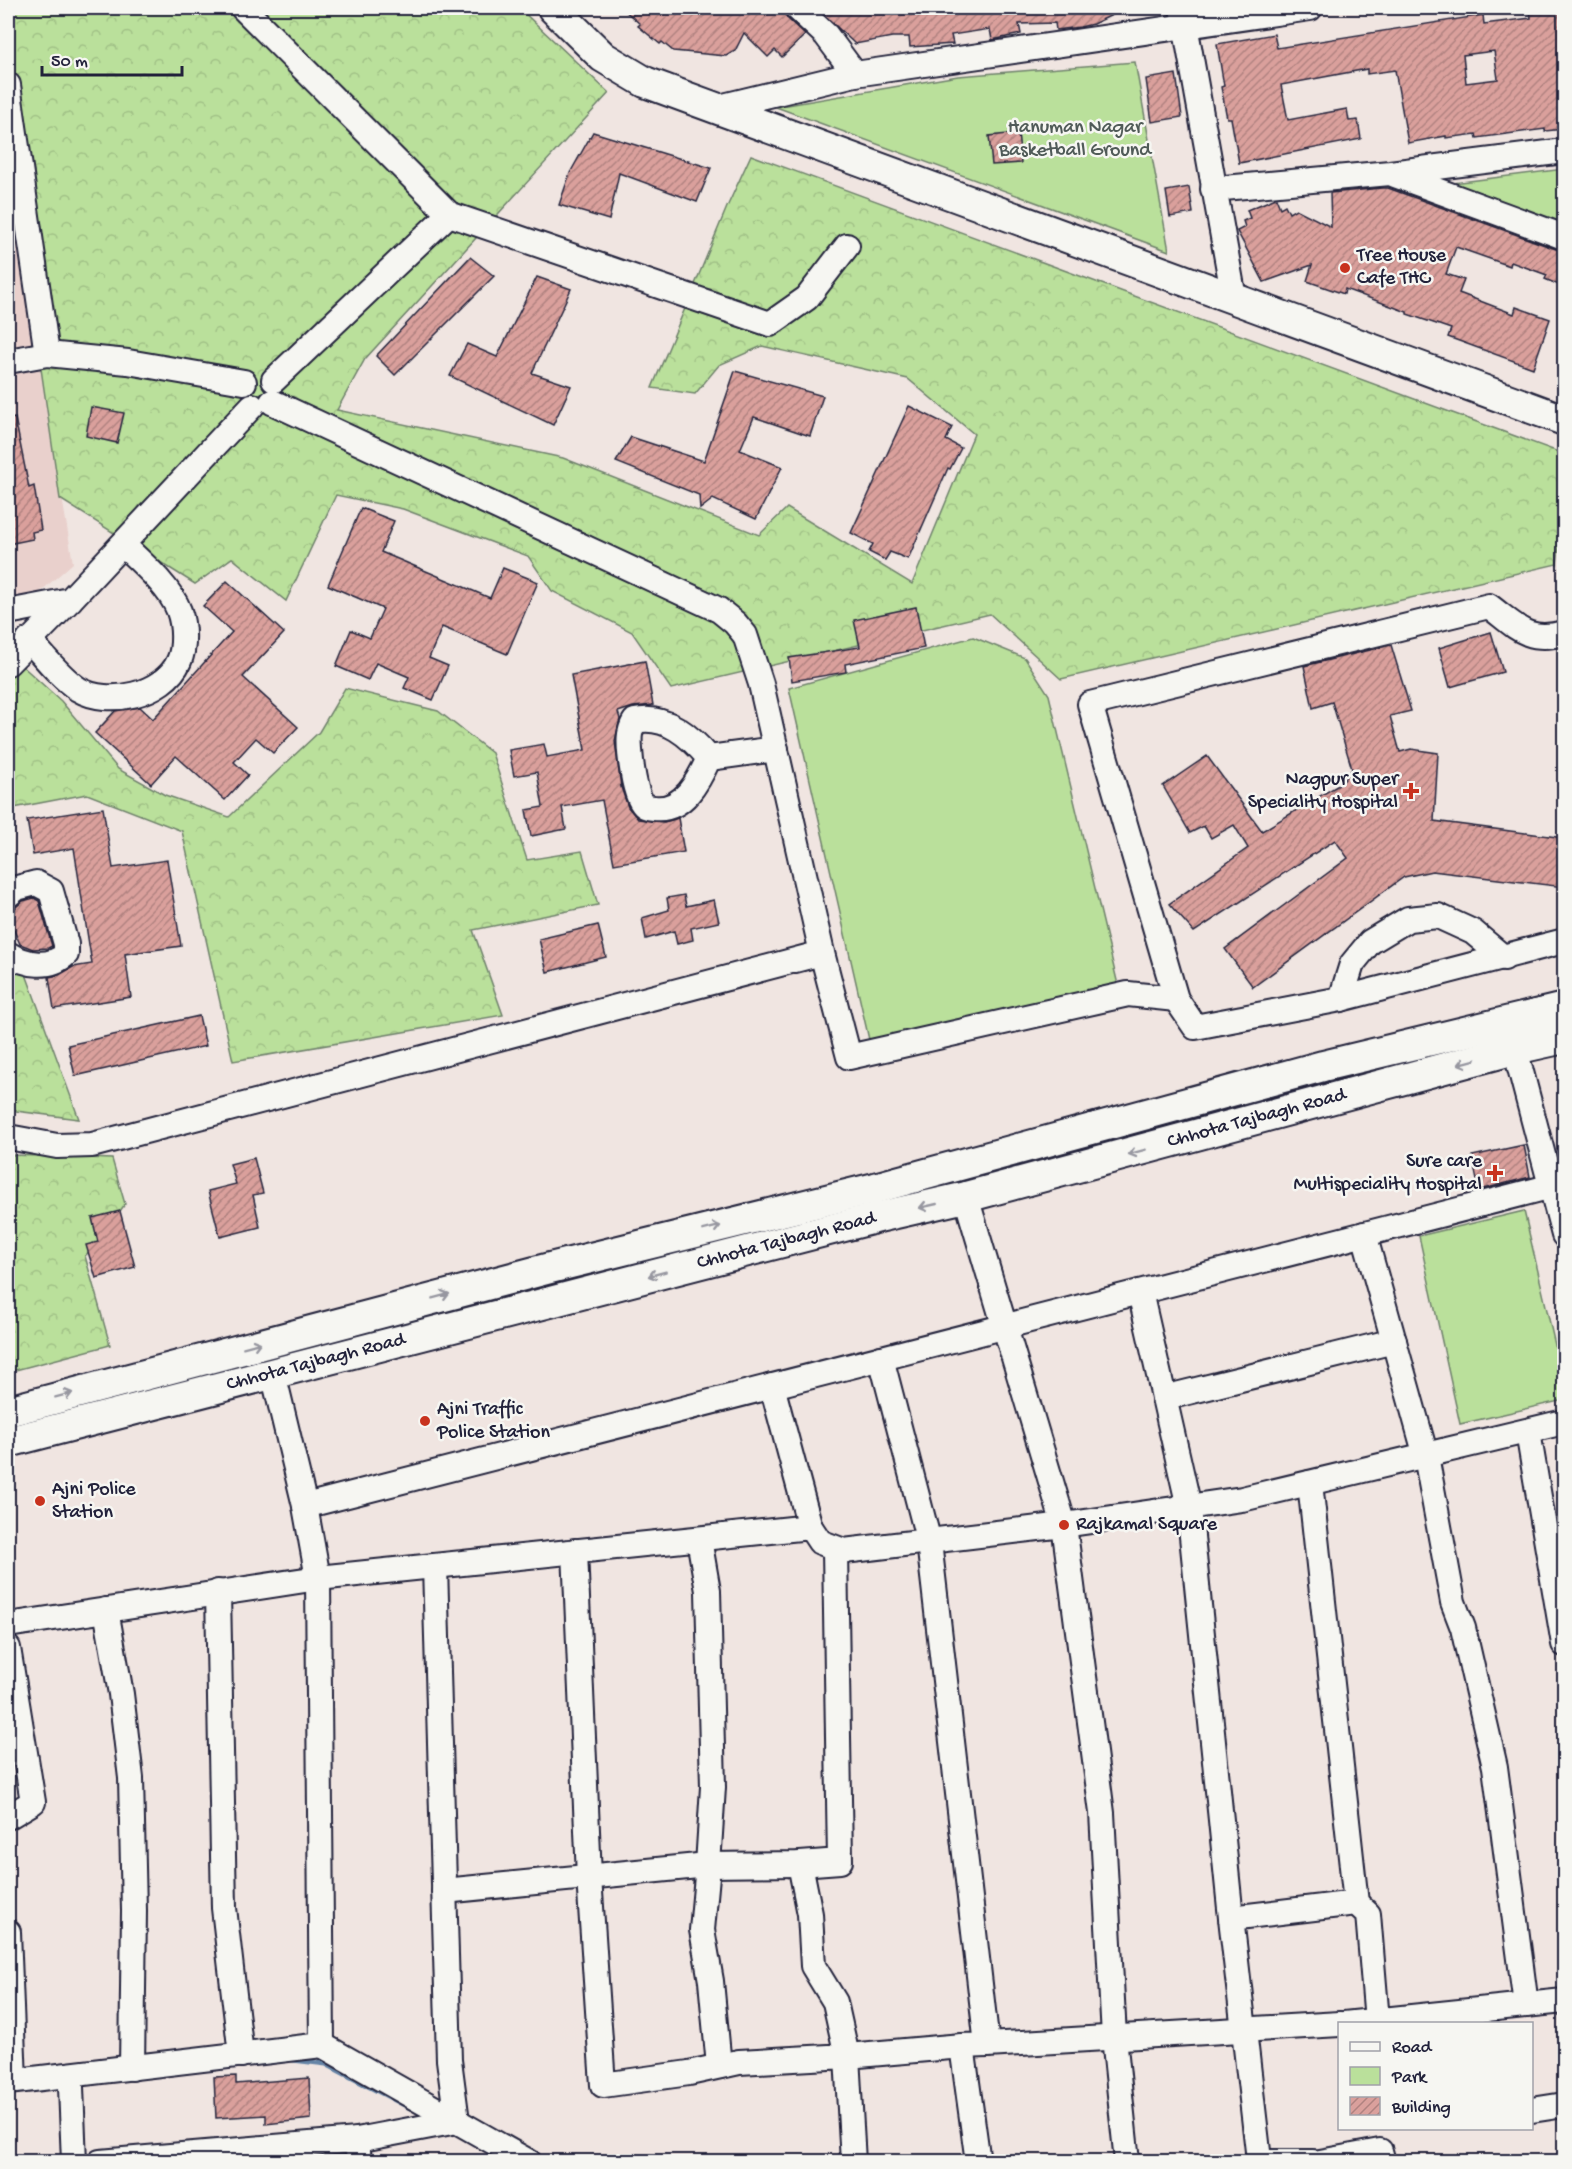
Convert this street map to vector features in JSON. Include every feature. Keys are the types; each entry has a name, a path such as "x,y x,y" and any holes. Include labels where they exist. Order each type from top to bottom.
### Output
{"main road":[{"path":"553,8 603,57 645,82 878,154 1232,287 1564,404"},
{"path":"579,8 617,43 721,106 868,166 1564,420"},
{"path":"8,1411 528,1273 957,1166 1323,1066 1564,1008"},
{"name":"Chhota Tajbagh Road","path":"8,1442 879,1217 966,1197 1515,1049 1564,1038"},
{"path":"957,1166 966,1197"}],"street":[{"path":"243,8 449,214 770,324 807,298 847,246"},
{"path":"797,8 826,35 855,74"},
{"path":"721,106 855,74 1183,16 1310,8"},
{"path":"1183,16 1232,287"},
{"path":"8,85 47,354"},
{"path":"1213,189 1390,173 1564,151"},
{"path":"1390,173 1564,237"},
{"path":"8,663 266,396 449,214"},
{"path":"8,361 47,354 128,362 244,382 242,393 244,398 266,396 718,610 735,623 745,635 761,684 822,953 849,1057 1128,994 1176,999"},
{"path":"30,640 60,675 79,689 94,695 110,698 152,689 168,676 179,662 183,649 179,612 170,594 123,545"},
{"path":"8,612 70,600"},
{"path":"1564,633 1550,637 1530,636 1489,606 1090,704 1176,999 1195,1027 1341,999 1564,942"},
{"path":"709,758 776,748"},
{"path":"8,895 17,888 36,883 51,891 66,944 66,954 47,965 19,960 8,954"},
{"path":"1341,999 1352,964 1370,942 1408,919 1438,916 1473,932 1504,958"},
{"path":"8,1137 57,1146 92,1145 822,953"},
{"path":"1516,1019 1515,1049 1558,1185 1564,1235"},
{"path":"305,1506 1558,1185"},
{"path":"966,1197 1064,1525 1102,1813 1114,2037 1127,2162"},
{"path":"1364,1234 1426,1456 1453,1602 1463,1628 1496,1767 1526,2006"},
{"path":"1140,1292 1189,1507 1258,2161 1313,2162"},
{"path":"1164,1398 1394,1341"},
{"path":"881,1358 929,1542 987,2045"},
{"path":"273,1373 305,1506 318,1578 322,2045"},
{"path":"772,1386 810,1527 820,1542 844,1551 1064,1525 1242,1499 1564,1422"},
{"path":"1528,1432 1554,1523 1564,1644"},
{"path":"1310,1483 1356,1903 1368,1914 1362,2022"},
{"path":"8,1624 318,1578 810,1527"},
{"path":"699,1539 708,1591 713,1775 702,1930 711,1981 719,2066"},
{"path":"444,1891 708,1865 840,1861 835,1549"},
{"path":"575,1551 589,1877 603,2085 760,2060 1338,2024"},
{"path":"435,1566 449,2060 457,2121"},
{"path":"218,1592 224,1908 241,2055"},
{"path":"106,1610 121,1695 131,1778 134,1911 132,2068"},
{"path":"8,1648 33,1802 8,1817"},
{"path":"800,1864 810,1914 813,1966 835,2002 847,2056 853,2162"},
{"path":"1231,1918 1356,1903"},
{"path":"8,1932 11,2082 322,2045 529,2162"},
{"path":"1372,2022 1564,2001"},
{"path":"962,2046 978,2162"},
{"path":"71,2087 74,2162"},
{"path":"1533,2110 1564,2105"},
{"path":"100,2162 358,2151 457,2121"},
{"path":"1320,2162 1380,2147"}],"shaded area":[{"path":"8,174 73,563 40,592 8,598"}],"green space":[{"path":"8,8 519,8 609,93 365,359 337,410 563,458 759,535 787,508 912,584 974,434 908,379 762,346 719,365 695,394 652,388 751,155 1564,454 1564,506 1557,564 1061,679 990,614 671,689 632,632 552,591 528,556 403,509 336,495 286,601 232,558 195,584 60,499 8,142"},
{"name":"Hanuman Nagar Basketball Ground","path":"1135,62 1169,251 776,107 958,76"},
{"path":"1564,169 1564,226 1445,184"},
{"path":"973,637 1025,658 1049,695 1118,985 870,1044 789,688"},
{"path":"8,653 61,701 118,769 165,795 229,817 319,732 345,688 438,711 492,753 527,860 582,851 598,905 473,930 503,1015 233,1061 182,831 87,794 8,809"},
{"path":"8,925 79,1119 8,1110"},
{"path":"8,1153 112,1159 125,1204 85,1256 110,1345 8,1372"},
{"path":"1524,1211 1564,1384 1564,1400 1460,1424 1419,1236"}],"building":[{"path":"622,8 783,8 787,18 805,35 782,57 775,50 768,57 744,33 735,51 726,56 673,51 662,42 660,44 638,26 640,24"},
{"path":"817,8 1127,8 1093,24 1080,27 1056,30 1055,23 1019,24 1021,34 992,40 990,29 951,35 953,44 910,47 909,37 892,37 855,44"},
{"path":"1559,8 1564,50 1564,129 1545,131 1545,129 1477,138 1476,134 1446,138 1446,136 1408,143 1395,70 1367,74 1367,69 1281,85 1288,120 1347,109 1349,121 1358,120 1361,139 1239,163 1231,118 1227,118 1221,87 1224,86 1217,44 1274,34 1277,48 1483,15 1484,24 1531,18 1530,10","holes":["1494,51 1498,79 1466,83 1463,55"]},
{"path":"1176,74 1182,117 1152,122 1146,79"},
{"path":"593,132 711,168 697,202 619,173 609,220 559,205 570,173"},
{"path":"1018,133 1021,163 992,165 989,136"},
{"path":"1189,187 1193,213 1170,217 1166,191"},
{"path":"1388,188 1564,252 1564,287 1545,279 1547,275 1511,262 1510,266 1456,247 1446,274 1464,280 1459,293 1514,314 1516,307 1550,319 1533,368 1448,337 1451,329 1407,314 1407,312 1345,289 1344,294 1307,281 1312,265 1264,282 1237,231 1245,227 1243,221 1250,218 1247,210 1276,198 1280,208 1285,205 1289,213 1296,209 1331,227 1330,193"},
{"path":"470,257 494,276 395,375 376,356"},
{"path":"537,277 571,289 532,373 571,386 553,425 450,376 467,344 497,357"},
{"path":"735,371 823,396 810,436 754,417 740,450 782,467 756,519 713,499 700,509 699,495 616,462 631,437 704,461"},
{"path":"909,406 952,427 946,440 961,448 950,469 948,468 908,559 890,552 885,560 869,552 873,544 851,533"},
{"path":"91,407 124,413 117,443 86,436"},
{"path":"15,418 29,488 34,486 41,530 32,532 33,539 8,544 8,419"},
{"path":"361,508 394,521 381,552 490,598 503,568 538,582 507,654 442,627 429,658 448,666 433,700 404,688 409,677 376,663 368,680 336,666 351,630 370,638 383,609 328,585"},
{"path":"227,581 284,633 243,677 298,727 273,753 256,738 234,762 248,775 225,800 176,756 151,784 95,733 115,711 140,707 153,719 232,632 203,606"},
{"path":"916,607 924,648 845,664 846,672 792,681 789,658 860,647 854,620"},
{"path":"1491,632 1503,672 1450,687 1439,648"},
{"path":"1391,645 1411,711 1390,716 1400,752 1411,749 1438,753 1434,821 1564,838 1564,887 1432,871 1404,877 1253,987 1225,949 1348,858 1335,840 1194,932 1169,904 1248,848 1234,825 1211,838 1204,826 1190,833 1163,786 1207,756 1262,831 1342,783 1352,769 1332,702 1313,708 1304,666"},
{"path":"645,661 653,705 633,707 618,712 620,719 615,741 621,787 628,807 638,819 664,822 678,818 684,852 614,864 602,800 562,807 566,829 531,836 526,810 543,807 537,772 514,776 509,750 544,744 547,757 585,750 571,675"},
{"path":"103,808 113,868 167,860 181,946 125,954 131,997 54,1009 49,977 59,975 73,967 92,964 74,848 33,855 27,820"},
{"path":"684,895 686,906 714,900 719,922 691,928 693,940 677,944 674,931 646,939 642,918 669,910 667,898"},
{"path":"34,898 39,901 52,946 48,948 33,949 20,944 9,919 16,907 23,901"},
{"path":"598,925 606,957 547,972 539,939"},
{"path":"199,1016 206,1046 75,1076 68,1045"},
{"path":"1524,1145 1530,1177 1479,1190 1472,1156"},
{"path":"254,1158 263,1193 253,1195 260,1227 220,1237 208,1191 236,1184 230,1164"},
{"path":"120,1211 135,1267 96,1278 86,1245 98,1242 92,1218"},
{"path":"236,2076 236,2084 309,2078 311,2119 266,2124 266,2115 216,2118 214,2077"}],"waterway":[{"path":"293,2060 326,2064 410,2108"}],"place":[{"name":"Tree House Cafe THC","path":"1345,268"},
{"name":"Nagpur Super Speciality Hospital","path":"1411,791"},
{"name":"Sure care Multispeciality Hospital","path":"1495,1173"},
{"name":"Ajni Traffic Police Station","path":"425,1421"},
{"name":"Ajni Police Station","path":"40,1501"},
{"name":"Rajkamal Square","path":"1064,1525"}]}
